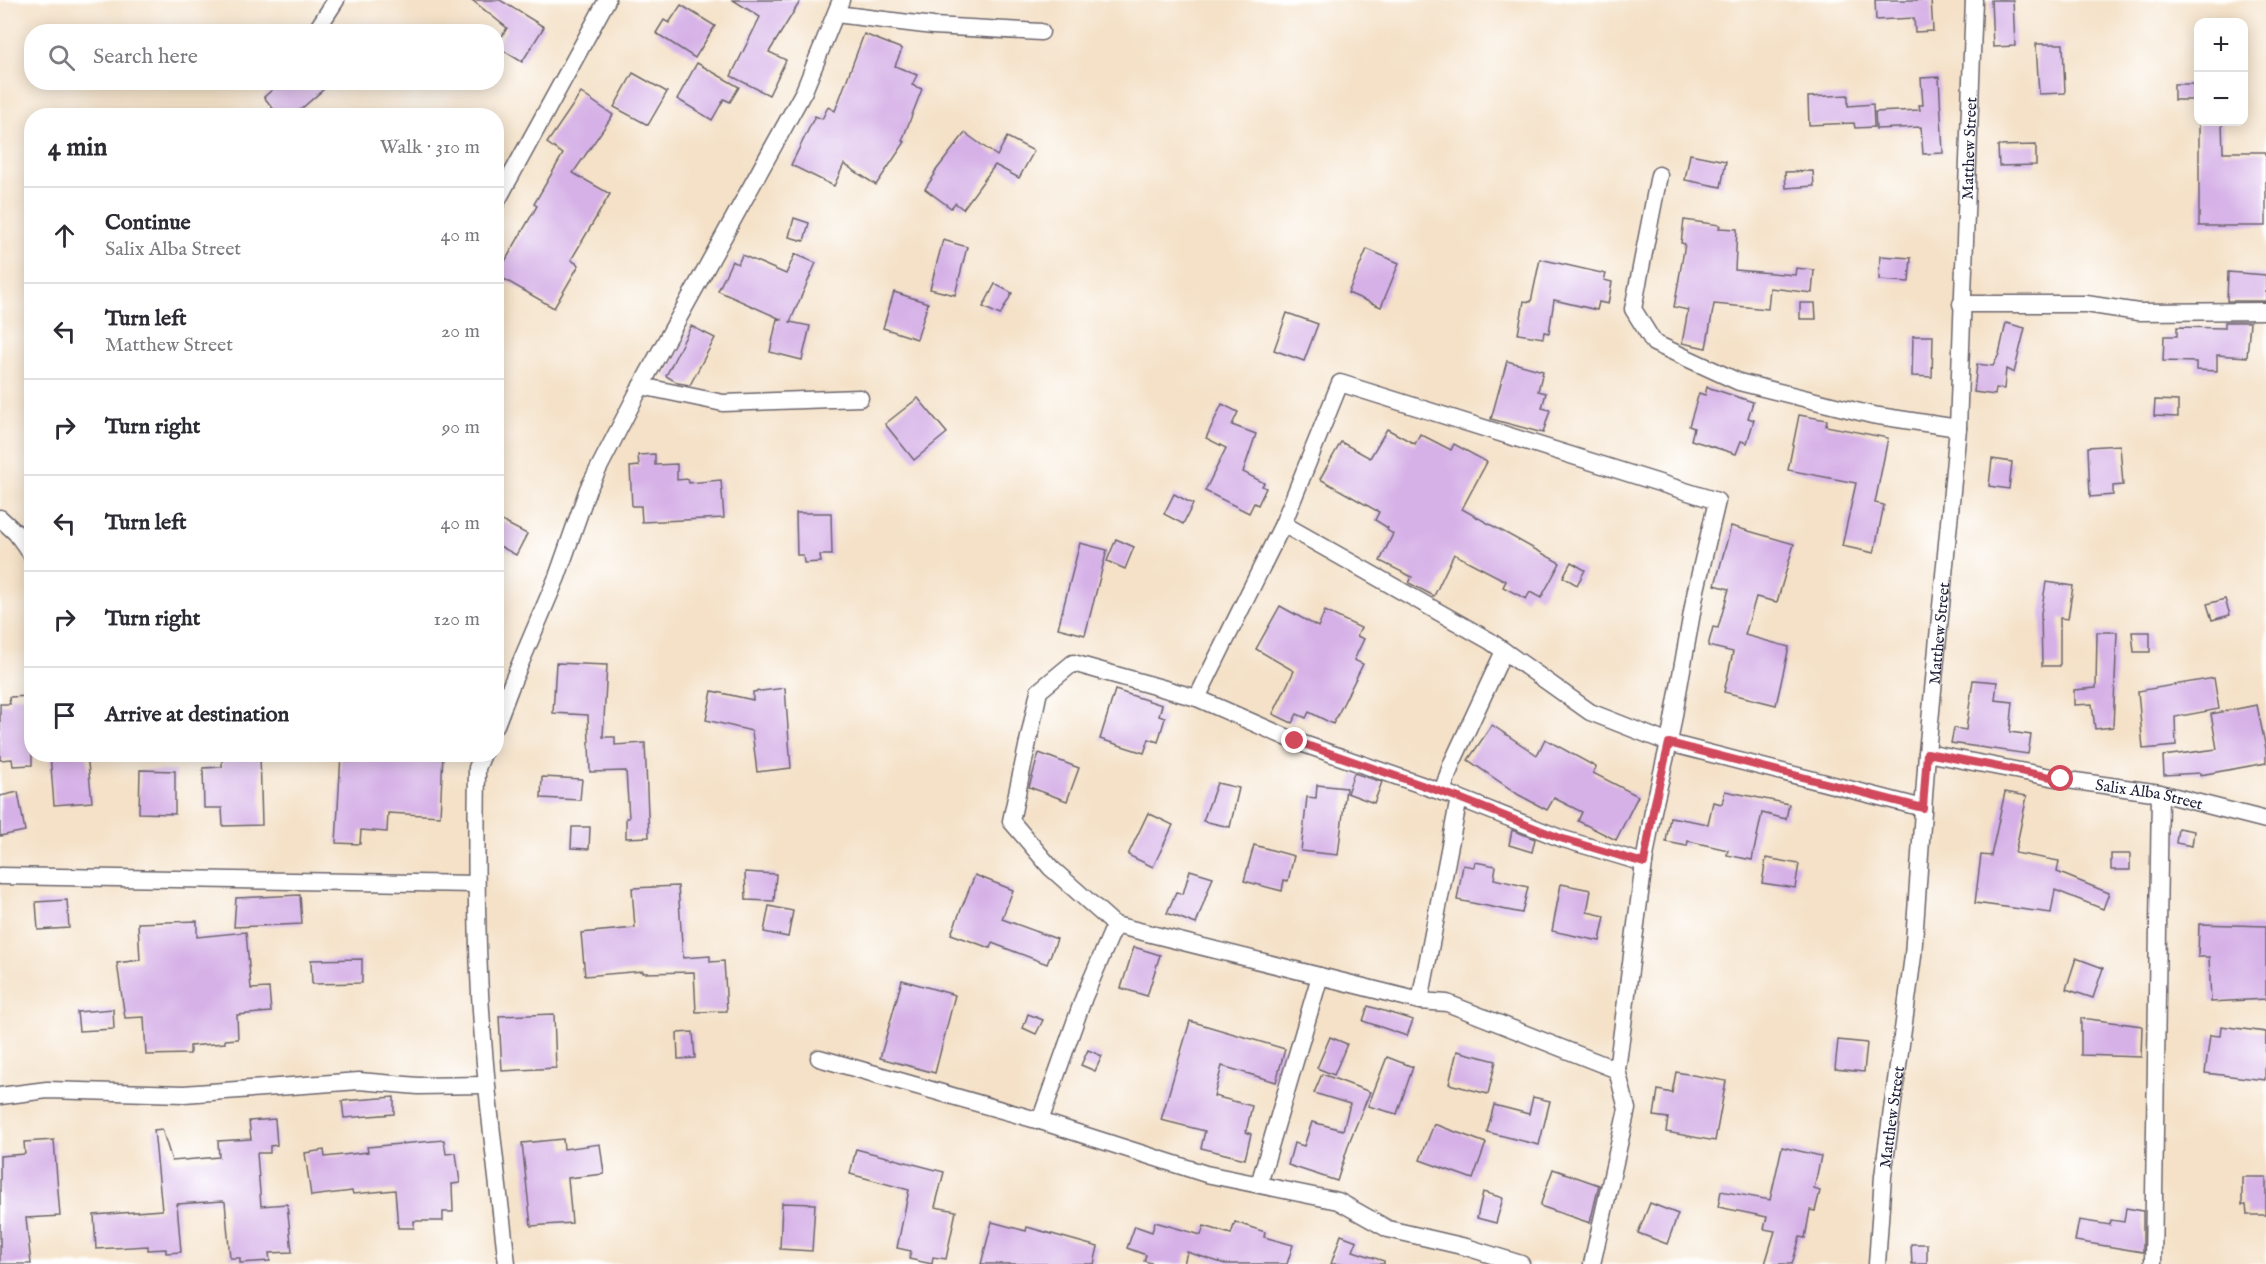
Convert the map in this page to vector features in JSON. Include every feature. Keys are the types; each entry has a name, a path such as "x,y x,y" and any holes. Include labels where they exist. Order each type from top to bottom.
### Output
{"street":[{"path":"321,24 336,0"},
{"path":"504,188 607,0"},
{"name":"Matthew Street","path":"1877,1264 1882,1176 1913,956 1927,753 1958,428 1974,0"},
{"path":"504,704 557,577 588,489 641,386 804,91 839,7 933,26 1041,32"},
{"path":"1659,175 1633,309 1654,343 1739,382 1872,415 1958,428"},
{"path":"1961,304 2085,304 2138,312 2266,310"},
{"path":"1197,698 1283,524 1340,383 1717,501 1696,590 1669,743 1644,863 1617,1070 1627,1109 1592,1264"},
{"path":"641,386 723,403 860,398"},
{"path":"0,518 24,544"},
{"path":"1283,524 1504,651 1590,712 1669,743 1923,808"},
{"path":"1442,792 1452,763 1504,651"},
{"path":"1617,1070 1447,1003 1420,1000 1115,925 1051,868 1011,822 1039,691 1073,663 1197,698 1295,741 1459,798 1560,838 1644,863"},
{"name":"Salix Alba Street","path":"1927,753 2061,779 2160,793 2266,820"},
{"path":"480,762 477,768 476,884 479,975 486,1085 507,1264"},
{"path":"2153,1264 2160,793"},
{"path":"1420,1000 1459,798"},
{"path":"0,876 476,884"},
{"path":"1040,1121 1084,997 1115,925"},
{"path":"1259,1184 1320,976"},
{"path":"819,1058 1040,1121 1206,1174 1338,1201 1388,1229 1466,1247 1521,1264"},
{"path":"0,1096 47,1090 184,1094 359,1081 418,1086 486,1085"}],"building":[{"path":"472,0 500,0 544,27 522,62 504,51 504,33 507,28"},
{"path":"733,0 801,0 769,52 786,60 769,95 731,76 760,17"},
{"path":"1875,0 1931,0 1933,31 1915,32 1914,18 1876,20"},
{"path":"1991,0 2013,0 2015,46 1993,47"},
{"path":"681,5 715,26 695,58 656,33 664,20 669,23"},
{"path":"864,34 902,49 895,66 917,75 912,85 922,89 902,141 905,142 876,185 844,164 834,186 791,165 815,116 822,119 828,107 835,111"},
{"path":"2036,44 2063,44 2065,93 2039,94"},
{"path":"697,63 739,87 730,102 724,99 712,120 677,99"},
{"path":"633,73 667,92 648,125 614,107"},
{"path":"1939,77 1943,153 1923,154 1921,127 1876,129 1875,112 1920,110 1919,105 1923,105 1921,78"},
{"path":"2174,84 2194,84 2194,100 2174,100"},
{"path":"272,90 323,90 302,108 273,108 264,97"},
{"path":"581,93 613,115 573,173 610,194 571,260 579,265 554,308 504,279 504,263 537,206 534,204 563,154 547,143"},
{"path":"1848,95 1848,106 1873,104 1874,127 1855,128 1854,123 1809,125 1808,97"},
{"path":"2199,126 2222,126 2223,152 2266,152 2266,226 2199,226"},
{"path":"965,133 997,156 1007,137 1034,151 1019,178 995,165 963,209 955,203 951,208 925,189 934,173"},
{"path":"2036,145 2036,165 1999,166 1998,146"},
{"path":"1690,154 1726,161 1721,187 1685,180"},
{"path":"1813,171 1814,186 1786,188 1785,172"},
{"path":"794,218 809,223 804,241 789,237"},
{"path":"1684,220 1720,225 1719,228 1737,229 1735,270 1795,275 1796,268 1814,270 1812,293 1770,288 1768,309 1714,304 1706,348 1682,343 1688,310 1674,307 1685,244 1681,243"},
{"path":"943,240 967,247 955,295 930,289"},
{"path":"1367,249 1399,263 1381,307 1348,293"},
{"path":"795,254 816,263 790,322 810,326 802,360 770,352 777,319 783,320 718,291 732,261 738,264 742,255 786,274"},
{"path":"1880,256 1911,258 1909,282 1879,280"},
{"path":"1540,259 1606,274 1604,280 1612,282 1608,304 1599,302 1597,310 1554,300 1549,333 1544,332 1543,338 1518,334 1524,301 1531,302"},
{"path":"2228,272 2266,275 2266,301 2227,301"},
{"path":"995,284 1012,293 1000,315 983,307"},
{"path":"894,292 928,303 917,339 883,328"},
{"path":"1800,303 1815,303 1816,319 1800,319"},
{"path":"1287,313 1318,324 1304,361 1274,350"},
{"path":"2225,322 2250,322 2247,357 2217,355 2217,371 2196,370 2196,362 2163,361 2164,336 2177,336 2177,327 2225,328"},
{"path":"2006,323 2025,328 2014,373 2006,369 2004,389 1996,388 1995,395 1974,392 1977,364 1993,366 1999,354"},
{"path":"691,326 715,338 690,385 678,383 666,376"},
{"path":"1913,336 1933,336 1932,377 1912,376"},
{"path":"1507,361 1543,371 1538,391 1546,393 1542,408 1550,410 1543,433 1491,419"},
{"path":"1707,387 1753,402 1748,418 1754,420 1747,443 1741,441 1736,454 1691,440 1694,428 1689,426 1699,393 1705,395"},
{"path":"918,398 947,433 914,460 885,424"},
{"path":"2155,400 2178,401 2178,417 2154,416"},
{"path":"1222,404 1238,412 1232,425 1256,434 1243,472 1264,483 1262,486 1266,488 1258,505 1254,503 1249,513 1205,491 1226,448 1206,438"},
{"path":"1799,415 1827,420 1826,426 1888,438 1875,503 1884,505 1874,553 1842,546 1856,483 1788,470"},
{"path":"1387,429 1415,444 1420,434 1451,450 1454,444 1487,462 1462,509 1560,563 1541,598 1530,592 1526,599 1503,587 1506,581 1454,554 1434,596 1409,583 1412,577 1380,561 1393,534 1375,520 1379,512 1320,479 1341,442 1370,458"},
{"path":"2120,445 2123,485 2113,486 2113,495 2090,497 2088,447"},
{"path":"655,454 655,465 677,464 677,480 688,479 689,483 721,480 724,518 642,522 641,506 632,506 630,467 639,466 638,455"},
{"path":"1992,459 2012,462 2009,489 1989,486"},
{"path":"1174,494 1193,504 1183,524 1164,514"},
{"path":"796,513 831,513 832,555 820,555 821,562 804,563 803,555 797,555"},
{"path":"504,522 527,534 516,555 504,548"},
{"path":"1731,526 1794,544 1777,602 1756,597 1745,635 1789,647 1776,705 1724,692 1733,652 1708,646 1713,627 1718,628 1729,589 1715,585"},
{"path":"1116,539 1134,547 1125,569 1107,561"},
{"path":"1080,543 1107,550 1085,635 1058,628"},
{"path":"1571,562 1585,570 1577,585 1563,577"},
{"path":"2046,582 2073,586 2068,619 2060,618 2060,666 2042,666 2041,613"},
{"path":"2225,599 2230,615 2212,620 2207,604"},
{"path":"1280,606 1318,627 1325,611 1361,628 1357,636 1364,639 1354,660 1363,664 1333,724 1309,712 1306,718 1297,714 1292,723 1273,714 1294,671 1256,649"},
{"path":"2097,632 2117,632 2113,727 2095,729 2092,704 2074,705 2074,690 2096,688"},
{"path":"2132,632 2150,632 2150,652 2134,652"},
{"path":"556,663 607,665 603,737 615,737 615,745 645,743 649,837 626,838 626,818 629,818 626,771 590,772 588,715 553,713"},
{"path":"2214,678 2219,709 2175,717 2176,746 2143,749 2138,691"},
{"path":"1973,680 1997,682 1995,700 2013,702 2010,732 2031,735 2028,754 1951,743 1954,728 1966,730"},
{"path":"785,688 791,768 757,772 752,731 706,720 712,691 753,700 753,692"},
{"path":"1115,690 1162,705 1159,716 1165,718 1158,742 1149,739 1144,753 1100,739"},
{"path":"24,696 24,762 32,762 32,765 13,766 12,759 0,760 0,704 10,704 9,697"},
{"path":"2257,705 2266,749 2266,763 2200,775 2200,773 2164,775 2163,756 2217,749 2211,714"},
{"path":"1492,725 1537,755 1545,739 1596,767 1593,773 1638,796 1616,840 1578,821 1582,812 1554,798 1547,810 1519,795 1468,760"},
{"path":"1039,753 1079,768 1067,801 1029,787"},
{"path":"51,762 88,762 92,802 54,805"},
{"path":"222,762 260,762 262,825 223,826 222,808 204,808 203,768 222,767"},
{"path":"341,762 443,762 440,816 388,813 387,832 361,830 360,844 336,843"},
{"path":"140,770 175,771 175,814 139,813"},
{"path":"1354,773 1382,782 1374,803 1347,793"},
{"path":"542,777 582,779 580,800 541,798"},
{"path":"1217,783 1239,788 1230,827 1203,821"},
{"path":"1317,785 1346,788 1338,855 1301,851 1307,797 1316,798"},
{"path":"1725,791 1789,804 1786,819 1762,813 1752,860 1727,855 1728,850 1688,841 1687,846 1666,842 1670,817 1708,824 1713,802 1722,804"},
{"path":"18,792 25,831 0,836 0,796"},
{"path":"2005,792 2027,796 2015,853 2059,861 2057,872 2109,893 2103,909 2055,890 2051,913 1975,903 1981,855 1991,856"},
{"path":"1148,813 1173,825 1153,867 1128,855"},
{"path":"572,827 590,827 589,849 571,848"},
{"path":"2178,828 2194,831 2192,846 2176,843"},
{"path":"1512,830 1535,839 1532,852 1509,845"},
{"path":"1254,845 1294,856 1288,881 1284,880 1282,891 1244,881"},
{"path":"2111,854 2130,854 2130,870 2111,870"},
{"path":"1766,858 1799,864 1795,888 1762,883"},
{"path":"1475,862 1496,866 1494,879 1528,887 1522,913 1457,900 1463,865 1474,867"},
{"path":"1190,870 1213,877 1196,924 1167,913 1176,892 1183,894"},
{"path":"745,872 776,874 774,901 746,900"},
{"path":"975,875 1013,890 1002,919 1057,939 1047,964 992,943 990,948 951,934"},
{"path":"1561,884 1591,890 1587,912 1605,916 1600,941 1552,931"},
{"path":"678,886 683,958 710,956 710,962 724,961 727,1011 696,1012 694,972 643,973 643,971 585,976 581,933 635,928 632,888"},
{"path":"300,895 302,924 234,927 236,898"},
{"path":"67,900 69,928 38,930 36,902"},
{"path":"769,906 793,911 788,937 764,932"},
{"path":"197,921 197,937 246,932 251,989 269,988 271,1012 237,1015 238,1039 225,1040 225,1043 190,1046 190,1054 146,1055 144,1017 125,1018 117,963 140,960 138,923"},
{"path":"2199,924 2266,926 2266,999 2211,1002 2209,957 2198,957"},
{"path":"1134,947 1160,955 1147,996 1121,988"},
{"path":"2076,958 2103,968 2093,998 2066,989"},
{"path":"362,959 362,983 312,984 311,960"},
{"path":"902,980 955,995 935,1073 880,1058"},
{"path":"1368,1006 1413,1020 1407,1036 1363,1021"},
{"path":"113,1009 114,1029 79,1031 77,1012"},
{"path":"554,1014 556,1068 502,1071 499,1016"},
{"path":"1028,1014 1043,1020 1036,1034 1023,1028"},
{"path":"2081,1018 2142,1026 2141,1057 2081,1055"},
{"path":"1190,1021 1285,1049 1276,1082 1222,1066 1214,1096 1252,1106 1246,1132 1251,1134 1245,1159 1201,1148 1205,1131 1161,1120"},
{"path":"2221,1026 2266,1032 2265,1080 2205,1073 2210,1035 2220,1036"},
{"path":"693,1032 695,1058 678,1059 677,1033"},
{"path":"1330,1037 1347,1044 1334,1075 1317,1068"},
{"path":"1838,1040 1867,1043 1864,1072 1835,1069"},
{"path":"1088,1050 1102,1056 1095,1071 1081,1065"},
{"path":"1457,1051 1496,1061 1488,1094 1449,1084"},
{"path":"1387,1057 1413,1067 1397,1114 1368,1106"},
{"path":"1676,1072 1726,1081 1715,1141 1666,1132 1668,1118 1654,1116 1658,1090 1672,1093"},
{"path":"1322,1074 1370,1092 1350,1140 1337,1181 1288,1165 1294,1143 1304,1146 1312,1122 1343,1130 1350,1104 1314,1093"},
{"path":"394,1097 394,1114 344,1118 342,1101"},
{"path":"1533,1097 1550,1101 1539,1145 1487,1132 1494,1105 1529,1114"},
{"path":"275,1119 277,1145 270,1146 270,1153 257,1153 261,1206 287,1204 292,1252 269,1253 270,1261 240,1263 240,1258 230,1258 225,1202 223,1201 177,1204 181,1252 166,1253 166,1249 148,1250 148,1246 96,1249 94,1215 162,1210 154,1130 162,1129 172,1161 219,1157 218,1141 251,1139 249,1121"},
{"path":"1434,1124 1486,1143 1473,1179 1420,1160"},
{"path":"563,1139 564,1149 600,1144 604,1174 568,1178 572,1223 531,1226 522,1143"},
{"path":"54,1140 60,1216 26,1218 31,1264 0,1264 0,1156 25,1154 24,1142"},
{"path":"444,1140 446,1154 456,1153 460,1183 452,1184 453,1212 443,1212 443,1221 414,1221 414,1228 398,1228 395,1190 353,1194 352,1191 311,1196 305,1153 324,1150 325,1157 368,1152 367,1147"},
{"path":"1782,1147 1821,1156 1814,1189 1820,1191 1815,1211 1810,1210 1805,1238 1800,1237 1792,1264 1765,1264 1775,1231 1764,1229 1767,1217 1718,1207 1721,1191 1770,1200"},
{"path":"856,1149 944,1172 935,1207 956,1211 946,1259 933,1257 932,1264 909,1259 911,1251 897,1248 909,1190 850,1174"},
{"path":"1553,1169 1599,1185 1590,1223 1540,1206"},
{"path":"2242,1177 2266,1177 2266,1215 2247,1215 2246,1205 2242,1205"},
{"path":"1483,1192 1503,1198 1496,1223 1477,1218"},
{"path":"782,1203 815,1204 812,1251 780,1249"},
{"path":"1650,1203 1678,1214 1667,1244 1638,1233"},
{"path":"2126,1208 2143,1211 2143,1252 2075,1241 2079,1220 2110,1225 2111,1220 2124,1222"},
{"path":"992,1222 1026,1231 1027,1227 1098,1247 1094,1264 981,1264"},
{"path":"1155,1222 1201,1235 1204,1226 1231,1234 1235,1222 1265,1232 1264,1237 1293,1245 1287,1264 1225,1264 1187,1252 1184,1264 1155,1264 1144,1261 1146,1255 1127,1248 1135,1226 1152,1232"},
{"path":"1341,1235 1357,1241 1353,1251 1384,1261 1384,1264 1331,1264"},
{"path":"1911,1244 1927,1244 1927,1264 1912,1264"}],"route":[{"path":"1295,741 1459,798 1560,838 1644,863 1669,743 1923,808 1927,753 2061,779"}]}
